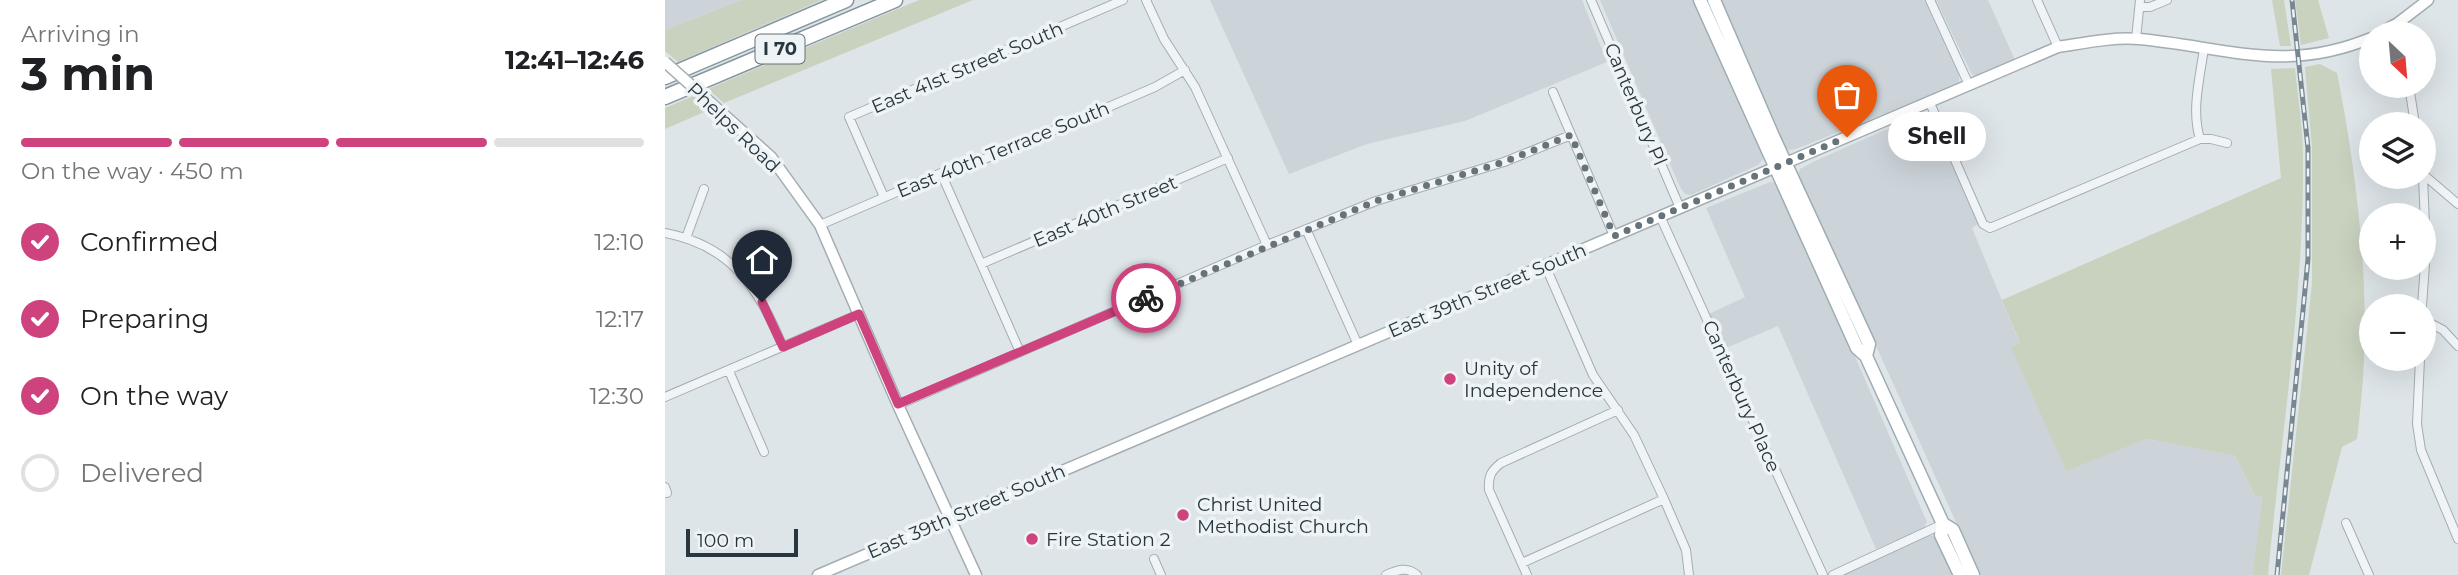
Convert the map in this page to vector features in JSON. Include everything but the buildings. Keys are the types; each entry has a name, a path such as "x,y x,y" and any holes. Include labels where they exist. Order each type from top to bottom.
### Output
{"highway":[{"name":"I 70","path":"665,77 846,0"},
{"name":"I 70","path":"665,97 895,0"}],"main road":[{"path":"1700,0 1823,257 1869,344 1866,356 1943,524 1953,530 1973,575"},
{"path":"1714,0 1781,165"},
{"path":"2406,21 2428,0"},
{"name":"East 39th Street South","path":"818,575 2058,47 2111,39 2136,39 2262,57 2300,57 2326,53 2359,42"},
{"name":"Phelps Road","path":"665,62 771,158 820,225 976,575"},
{"path":"1943,524 1941,535 1960,575"}],"street":[{"name":"East 41st Street South","path":"884,197 849,117 1123,0"},
{"path":"1146,0 1164,39 1195,87 1267,245"},
{"name":"Canterbury Pl","path":"1591,0 1680,208"},
{"path":"1930,0 1969,85"},
{"path":"2037,0 2058,47"},
{"path":"2136,39 2140,4 2150,7 2167,0"},
{"path":"2200,139 2195,110 2204,48"},
{"name":"East 40th Terrace South","path":"820,225 941,173 1011,149 1155,87 1185,70"},
{"path":"1553,92 1614,236"},
{"path":"1930,103 1983,224 1990,228 2200,139 2227,143"},
{"path":"898,404 1305,229 1376,201 1504,162 1571,135"},
{"name":"East 40th Street","path":"981,264 1228,158"},
{"path":"941,173 1020,352"},
{"path":"2436,186 2458,204"},
{"path":"686,238 704,189"},
{"path":"2423,294 2426,250 2424,189"},
{"name":"Canterbury Place","path":"1660,216 1823,575"},
{"path":"1305,229 1358,345"},
{"path":"665,233 686,238 723,257 749,281 769,314 783,347"},
{"path":"1545,265 1593,375 1635,435 1686,550 1689,575"},
{"path":"665,397 859,314"},
{"path":"2436,326 2458,346"},
{"path":"729,371 764,452"},
{"path":"2419,371 2417,424 2421,450 2458,539"},
{"path":"1527,575 1489,490 1492,471 1501,463 1618,410"},
{"path":"1522,563 1664,499"},
{"path":"2346,523 2369,575"},
{"path":"1833,575 1943,524"},
{"path":"1154,559 1161,575"},
{"path":"1386,575 1407,569 1417,575"}],"shaded area":[{"path":"665,0 742,0 665,30"},
{"path":"1210,0 1582,0 1607,62 1465,121 1367,144 1289,174"},
{"path":"1600,0 1694,0 1762,151 1763,159 1758,165 1691,195 1685,194"},
{"path":"1719,0 1925,0 1959,71 1959,82 1789,150 1785,147"},
{"path":"1936,0 1988,0 2015,60 1978,76 1972,75"},
{"path":"1924,115 1934,121 1978,224 1972,228 2020,344 2012,347 2066,470 2147,439 2235,456 2255,496 2264,497 2252,575 1980,575 1798,174 1800,169 1815,161 1916,116"},
{"path":"1770,182 1777,183 1783,191 1927,522 1923,529 1876,549 1778,326 1726,348 1709,314 1745,297 1706,208"},
{"path":"1929,535 1936,537 1953,575 1842,575"}],"green space":[{"path":"742,0 822,0 678,62 665,51 665,30"},
{"path":"919,0 973,0 724,103 708,89"},
{"path":"2272,0 2284,0 2291,46 2280,46"},
{"path":"2295,0 2318,0 2329,38 2301,45"},
{"path":"2320,64 2337,73 2355,179 2359,221 2359,280 2364,280 2364,294 2359,294 2359,371 2363,371 2357,439 2342,447 2309,575 2281,575 2312,283 2312,148 2305,67"},
{"path":"2295,68 2303,159 2296,315 2268,575 2252,575 2263,497 2255,496 2235,456 2147,439 2066,471 2011,347 2020,343 2002,300 2281,178 2271,69"},
{"path":"693,96 709,110 665,129 665,108"}],"railway":[{"path":"2277,575 2308,259 2308,148 2292,0"}],"way so far":[{"path":"1146,298 1376,201 1472,173 1571,135 1614,236 1847,137"}],"place":[{"name":"Shell","path":"1847,137"},
{"name":"Unity of Independence","path":"1450,379"},
{"name":"Christ United Methodist Church","path":"1183,515"},
{"name":"Fire Station 2","path":"1032,539"}],"route":[{"path":"762,302 783,347 859,314 898,404 1146,298"}]}
